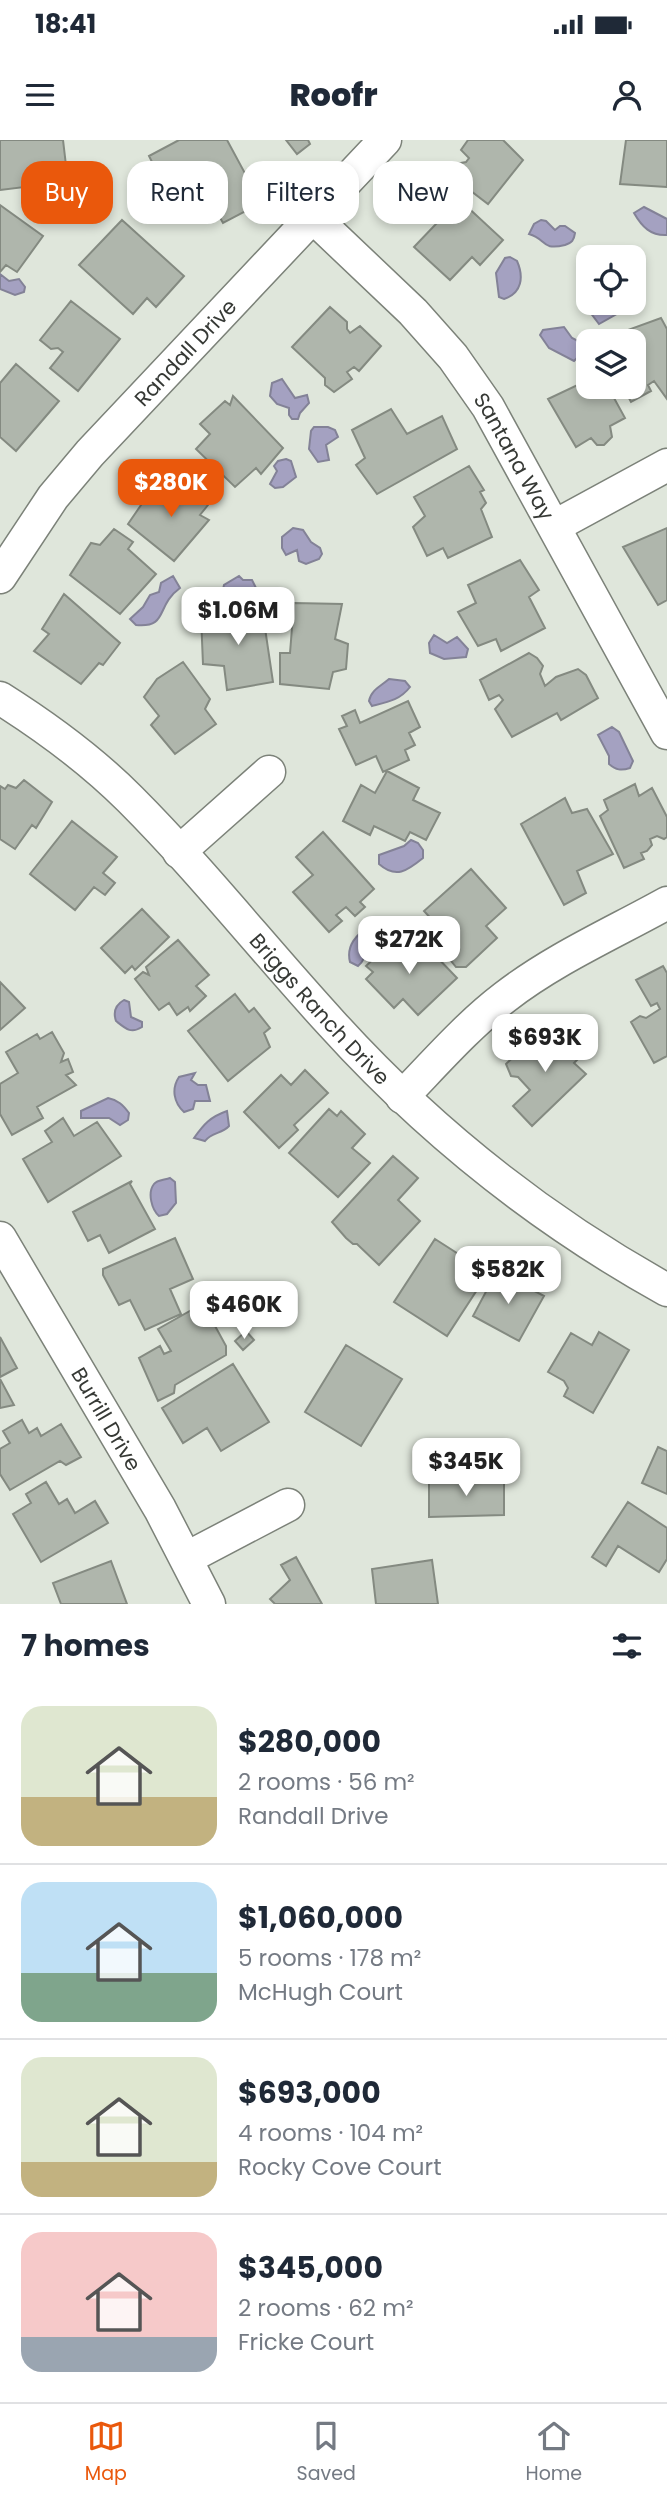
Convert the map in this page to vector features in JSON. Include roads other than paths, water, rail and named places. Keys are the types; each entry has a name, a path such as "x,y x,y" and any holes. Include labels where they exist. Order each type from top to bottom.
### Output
{"street":[{"name":"Randall Drive","path":"359,168 385,140"},
{"name":"Randall Drive","path":"0,577 53,497 90,453 307,224"},
{"name":"Santana Way","path":"319,224 413,312 453,357 495,419 667,733"},
{"path":"555,526 667,465"},
{"name":"Briggs Ranch Drive","path":"0,698 92,764 130,799 332,1026 402,1097 455,1145 522,1199 611,1258 667,1290"},
{"path":"179,852 269,772"},
{"path":"402,1097 471,1026 506,996 544,970 667,903"},
{"name":"Burrill Drive","path":"0,1238 187,1558 209,1604"},
{"path":"187,1558 288,1504"}]}
